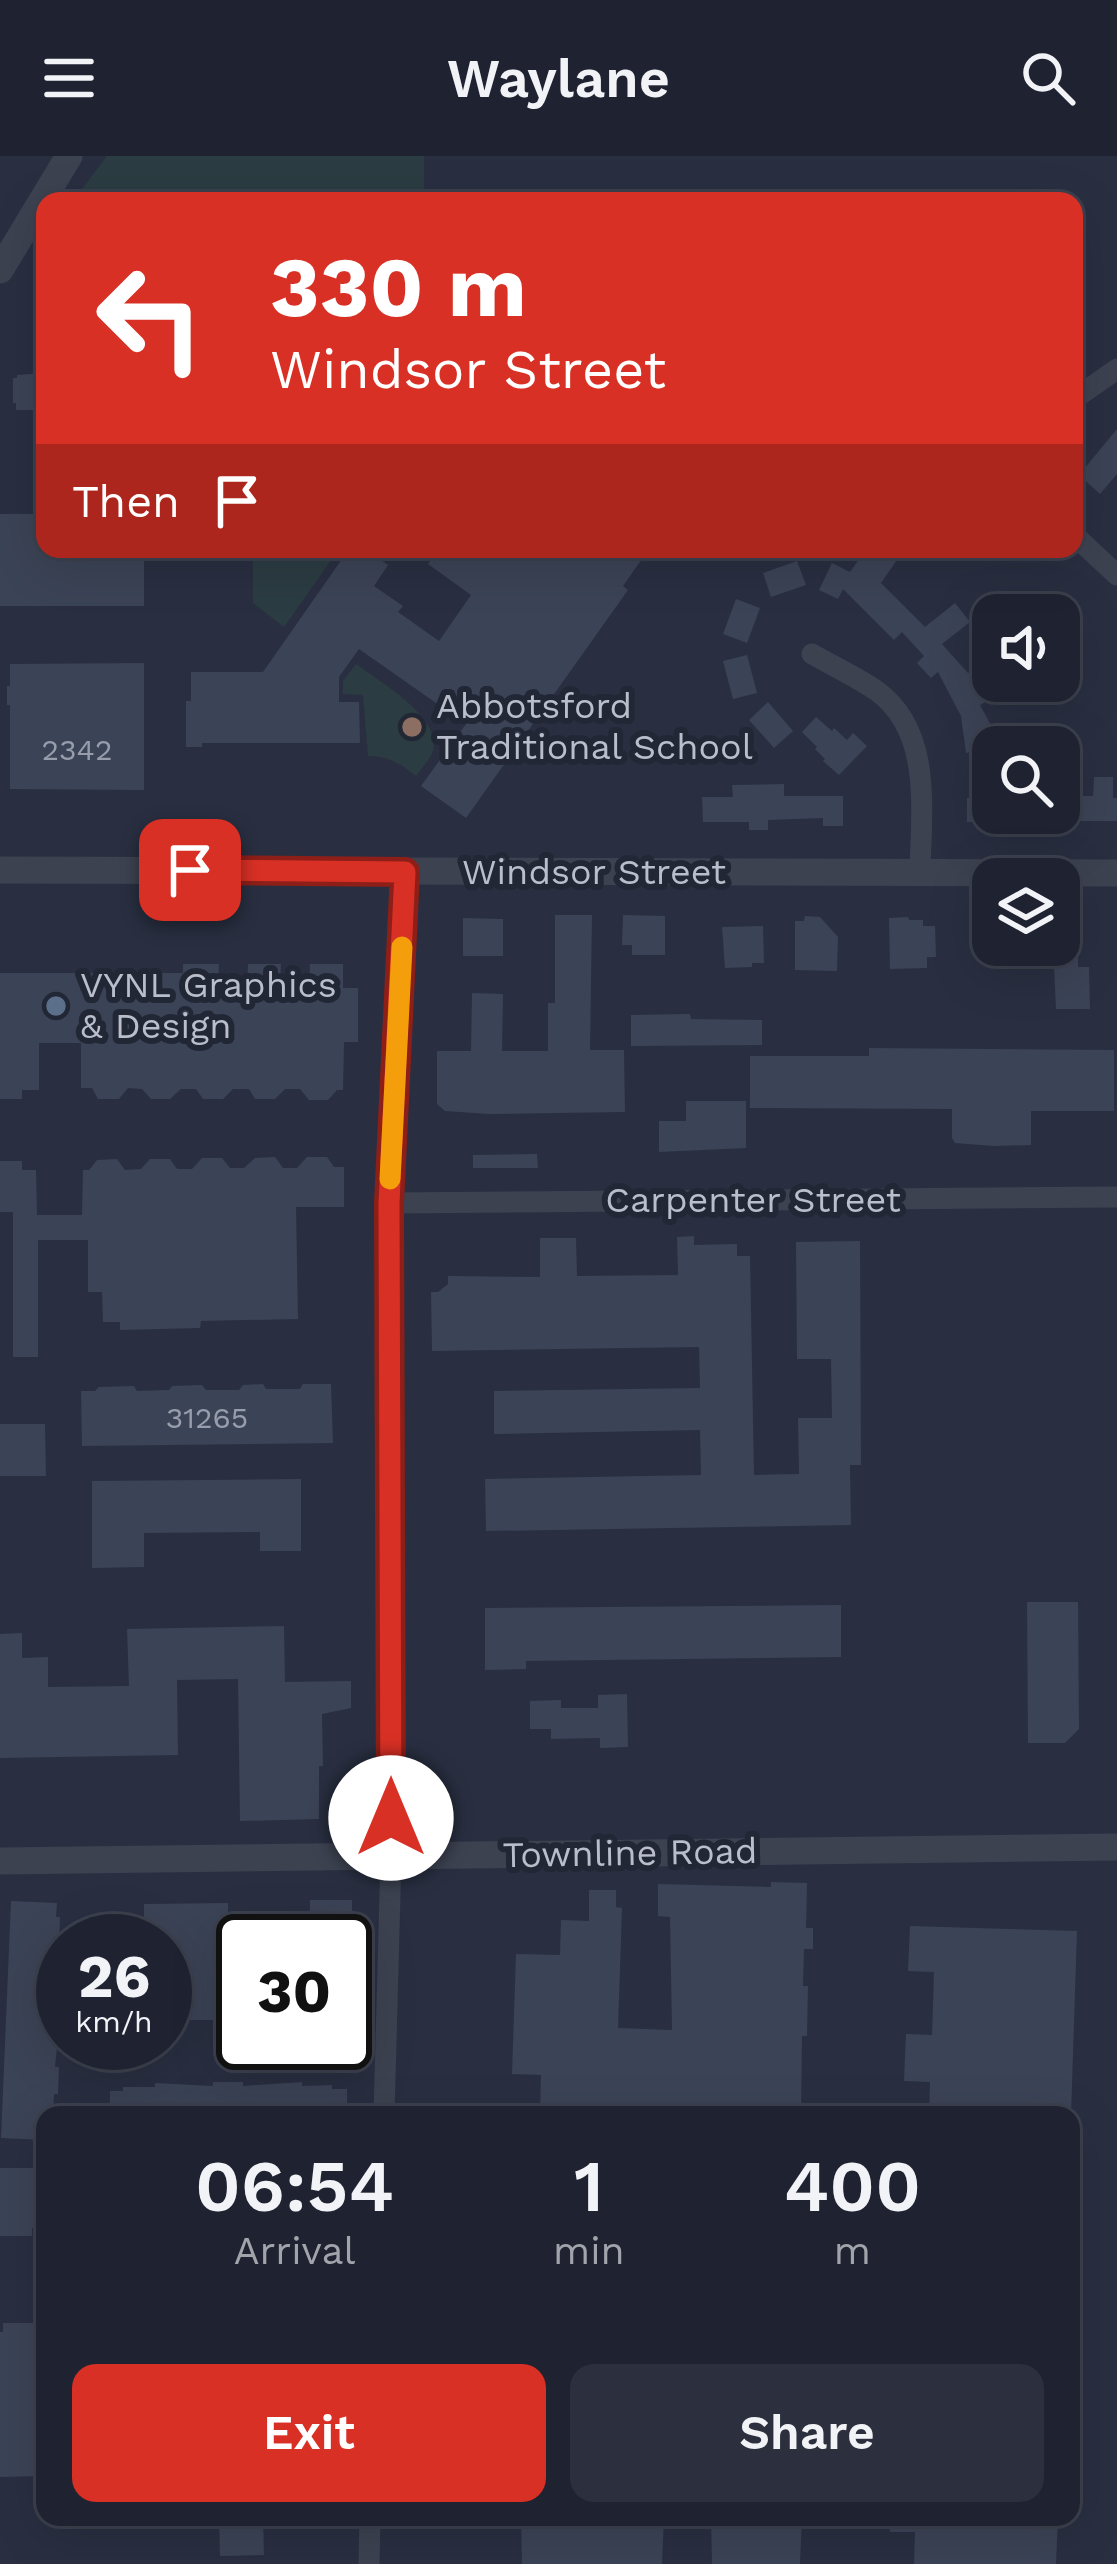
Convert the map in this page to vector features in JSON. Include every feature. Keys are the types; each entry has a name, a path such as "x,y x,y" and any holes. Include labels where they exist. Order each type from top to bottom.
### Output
{"street":[{"path":"47,192 69,156"},
{"path":"0,270 36,211"},
{"path":"1083,393 1117,369"},
{"path":"1083,543 1117,575"},
{"path":"812,654 877,691 912,734 919,756 920,872"},
{"name":"Windsor Street","path":"0,870 1117,873"},
{"path":"384,2106 391,1856 389,1203 405,872"},
{"name":"Carpenter Street","path":"389,1203 1117,1197"},
{"name":"Townline Road","path":"0,1861 1117,1846"},
{"path":"369,2564 370,2526"}],"shaded area":[{"path":"107,156 424,156 424,192 80,192"},
{"path":"253,558 333,558 284,627 253,603"},
{"path":"356,664 407,702 428,726 433,751 416,776 394,761 368,756 363,695 343,694 343,681"}],"building":[{"path":"36,374 36,410 16,410 13,378"},
{"path":"1117,429 1117,474 1100,494 1083,479 1083,470"},
{"path":"0,514 36,514 36,558 144,558 144,606 0,606"},
{"path":"343,558 378,558 388,565 374,586 403,606 398,612 439,641 471,595 428,564 430,558 643,558 623,586 628,590 466,818 421,786 466,724 359,649 339,677 339,702 359,702 360,743 202,743 202,747 186,747 191,672 263,672"},
{"path":"860,558 898,558 881,583 925,627 955,603 970,622 942,644 968,673 972,671 972,702 985,702 980,705 991,726 972,726 972,752 966,753 961,716 938,672 931,678 917,663 924,656 902,632 894,640 843,589 838,599 819,590 832,563 850,572"},
{"path":"797,561 806,585 771,597 763,573"},
{"path":"736,599 760,608 747,643 723,634"},
{"path":"747,655 757,693 733,699 723,661"},
{"path":"144,663 144,790 10,789 10,664"},
{"path":"768,702 793,731 774,748 749,720"},
{"path":"816,717 847,740 853,733 867,746 839,775 802,732"},
{"path":"1094,777 1113,777 1117,821 1081,821 1080,796 1093,796"},
{"path":"784,784 784,796 843,796 843,826 823,826 823,818 768,820 768,830 749,830 749,822 703,822 702,797 733,797 732,785"},
{"path":"967,798 972,798 972,822 967,822"},
{"path":"555,915 592,915 590,1050 624,1050 625,1112 445,1111 437,1104 437,1051 471,1051 472,993 503,994 502,1051 548,1051 548,1003 555,1003"},
{"path":"623,915 665,916 665,955 632,955 632,945 622,945"},
{"path":"805,916 820,917 838,937 837,971 795,970 795,921 804,921"},
{"path":"463,918 503,919 503,956 463,956"},
{"path":"889,918 923,920 923,926 935,926 936,957 927,957 927,968 890,969"},
{"path":"763,926 764,963 725,968 722,927"},
{"path":"183,964 219,964 218,988 247,988 248,964 281,964 280,988 309,987 310,964 343,964 343,988 358,988 358,1042 344,1042 343,1090 328,1100 309,1100 300,1089 285,1089 275,1099 255,1099 249,1089 233,1089 223,1099 203,1099 196,1089 181,1089 170,1099 151,1099 142,1089 128,1088 119,1099 98,1099 92,1088 81,1088 81,1043 39,1043 39,1090 22,1090 22,1099 0,1099 0,973 120,973 119,981 148,982 148,973 183,973"},
{"path":"1054,966 1089,967 1090,1009 1056,1009"},
{"path":"690,1014 691,1019 762,1020 762,1045 631,1046 631,1015"},
{"path":"869,1048 1114,1050 1114,1111 1031,1111 1031,1145 994,1146 955,1143 952,1109 750,1108 750,1056 869,1056"},
{"path":"686,1101 746,1101 746,1148 659,1152 659,1121 686,1121"},
{"path":"537,1154 538,1168 473,1168 473,1155"},
{"path":"275,1157 283,1168 297,1168 307,1157 327,1157 334,1167 344,1167 344,1207 296,1207 298,1319 201,1321 200,1328 120,1330 120,1322 103,1322 102,1292 88,1292 88,1240 38,1240 38,1357 13,1357 13,1212 0,1212 0,1161 22,1161 22,1170 36,1170 37,1215 82,1215 83,1170 97,1160 117,1159 125,1170 141,1169 150,1159 170,1159 177,1169 192,1169 202,1158 222,1158 230,1168 244,1168 255,1158"},
{"path":"694,1236 694,1245 737,1244 737,1256 750,1256 754,1475 799,1474 798,1418 832,1418 831,1359 797,1359 796,1242 860,1241 861,1465 850,1465 851,1525 486,1531 485,1479 701,1475 700,1430 494,1434 494,1391 700,1388 699,1347 432,1351 431,1292 448,1284 448,1276 540,1277 540,1238 576,1238 577,1276 678,1275 677,1237"},
{"path":"263,1384 266,1389 300,1389 303,1384 331,1384 333,1443 82,1446 81,1391 202,1385 206,1390 239,1390 243,1385"},
{"path":"0,1424 45,1424 46,1476 0,1476"},
{"path":"301,1479 301,1551 260,1551 260,1532 144,1533 144,1567 92,1568 92,1481"},
{"path":"1027,1602 1078,1602 1079,1729 1065,1743 1028,1743"},
{"path":"841,1605 841,1657 526,1661 526,1669 485,1670 485,1608"},
{"path":"284,1626 285,1682 351,1681 351,1708 322,1714 319,1819 240,1821 238,1679 177,1680 178,1755 0,1758 0,1634 22,1633 22,1658 48,1657 48,1687 129,1686 127,1629"},
{"path":"627,1694 628,1747 600,1748 600,1738 551,1739 551,1729 530,1729 530,1701 561,1700 561,1708 598,1708 598,1695"},
{"path":"771,1882 807,1883 806,1928 813,1928 813,1949 804,1949 803,1986 808,1986 801,2106 540,2106 541,2075 512,2074 516,1954 560,1955 561,1920 589,1921 589,1890 616,1890 616,1907 622,1908 618,2028 672,2030 670,1917 658,1916 658,1884 771,1887"},
{"path":"310,1900 352,1900 352,1914 306,1914"},
{"path":"11,1901 57,1903 56,1914 36,1914 36,2070 59,2070 53,2106 36,2106 36,2140 1,2138"},
{"path":"228,1903 228,1914 216,1914 216,2020 192,2020 192,1914 144,1914 144,1904"},
{"path":"910,1926 1077,1931 1071,2106 929,2106 930,2082 904,2081 906,2034 932,2035 934,1972 908,1971"},
{"path":"213,2082 332,2085 332,2089 347,2089 347,2106 110,2106 110,2091 123,2091 123,2087 155,2087 155,2083 213,2086"},
{"path":"0,2168 36,2168 32,2236 0,2236"},
{"path":"3,2323 34,2323 36,2331 36,2476 0,2477"},
{"path":"219,2526 263,2526 264,2555 220,2556"},
{"path":"521,2526 664,2526 662,2564 522,2564"},
{"path":"711,2526 802,2526 800,2564 712,2564"},
{"path":"890,2526 1058,2526 1056,2564 914,2564 915,2532 890,2532"}],"slow traffic":[{"path":"390,1179 402,947"}],"place":[{"name":"Abbotsford Traditional School","path":"412,727"},
{"name":"VYNL Graphics & Design","path":"56,1006"}],"route":[{"path":"190,870 405,872 389,1203 391,1818"}]}
